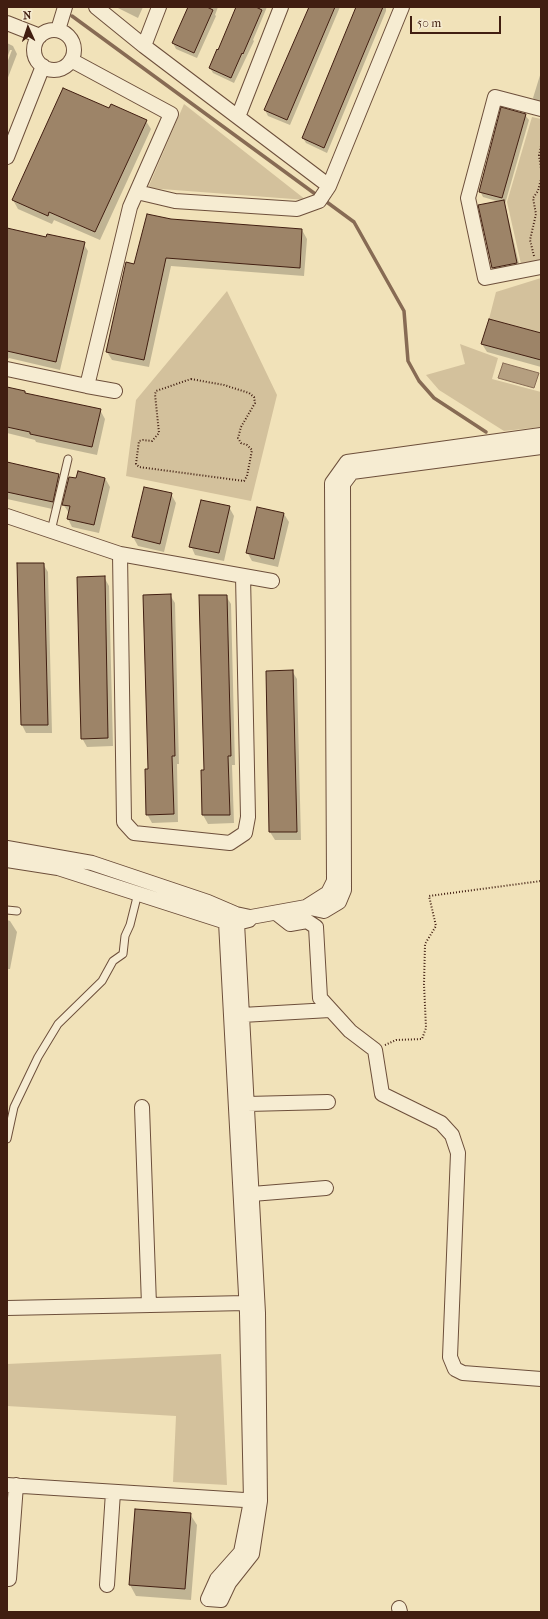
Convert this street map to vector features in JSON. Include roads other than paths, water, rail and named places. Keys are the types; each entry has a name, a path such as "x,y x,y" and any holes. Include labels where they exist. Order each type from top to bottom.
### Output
{"street":[{"path":"58,30 65,7"},
{"path":"96,7 144,46 329,186"},
{"path":"144,46 159,7"},
{"path":"238,117 281,7"},
{"path":"136,192 175,201 297,209 319,201 329,186 402,7"},
{"path":"7,22 40,36"},
{"path":"58,30 64,32 72,42 73,54 71,60 61,68 49,68 43,66 36,57 34,51 35,45 40,36 46,32 58,30"},
{"path":"71,60 171,114 130,207 86,386"},
{"path":"7,157 43,66"},
{"path":"539,264 485,278 468,198 495,97 541,109"},
{"path":"7,369 114,391"},
{"path":"7,848 92,863 208,902 236,914 251,917 306,907 328,894 334,881 332,482 347,462 541,435"},
{"path":"306,907 324,911 339,902 344,890 343,484 352,472 541,447"},
{"path":"7,516 120,554 272,581"},
{"path":"120,554 124,822 134,833 230,843 245,834 248,818 243,576"},
{"path":"7,860 58,868 231,922 249,920 251,917"},
{"path":"276,912 290,924 307,922 316,927 320,998 350,1031 375,1050 382,1094 441,1123 452,1135 458,1153 450,1357 455,1370 463,1373 541,1379"},
{"path":"215,1599 217,1579 241,1552 255,1501 258,1313 242,1015 231,922"},
{"path":"231,922 255,1501"},
{"path":"242,1015 330,1010"},
{"path":"247,1104 328,1102"},
{"path":"142,1107 149,1305"},
{"path":"252,1194 326,1188"},
{"path":"7,1308 246,1303"},
{"path":"9,1579 12,1485 255,1501"},
{"path":"107,1585 113,1492"}],"lane":[{"path":"52,531 68,459"},
{"path":"7,1140 14,1107 38,1056 58,1024 102,981 113,961 123,954 125,936 130,924 138,893"},
{"path":"7,910 17,911"}],"waterway":[{"path":"72,16 318,196"},
{"path":"324,200 354,222 404,311 408,361 419,381 434,398 486,432"}]}
